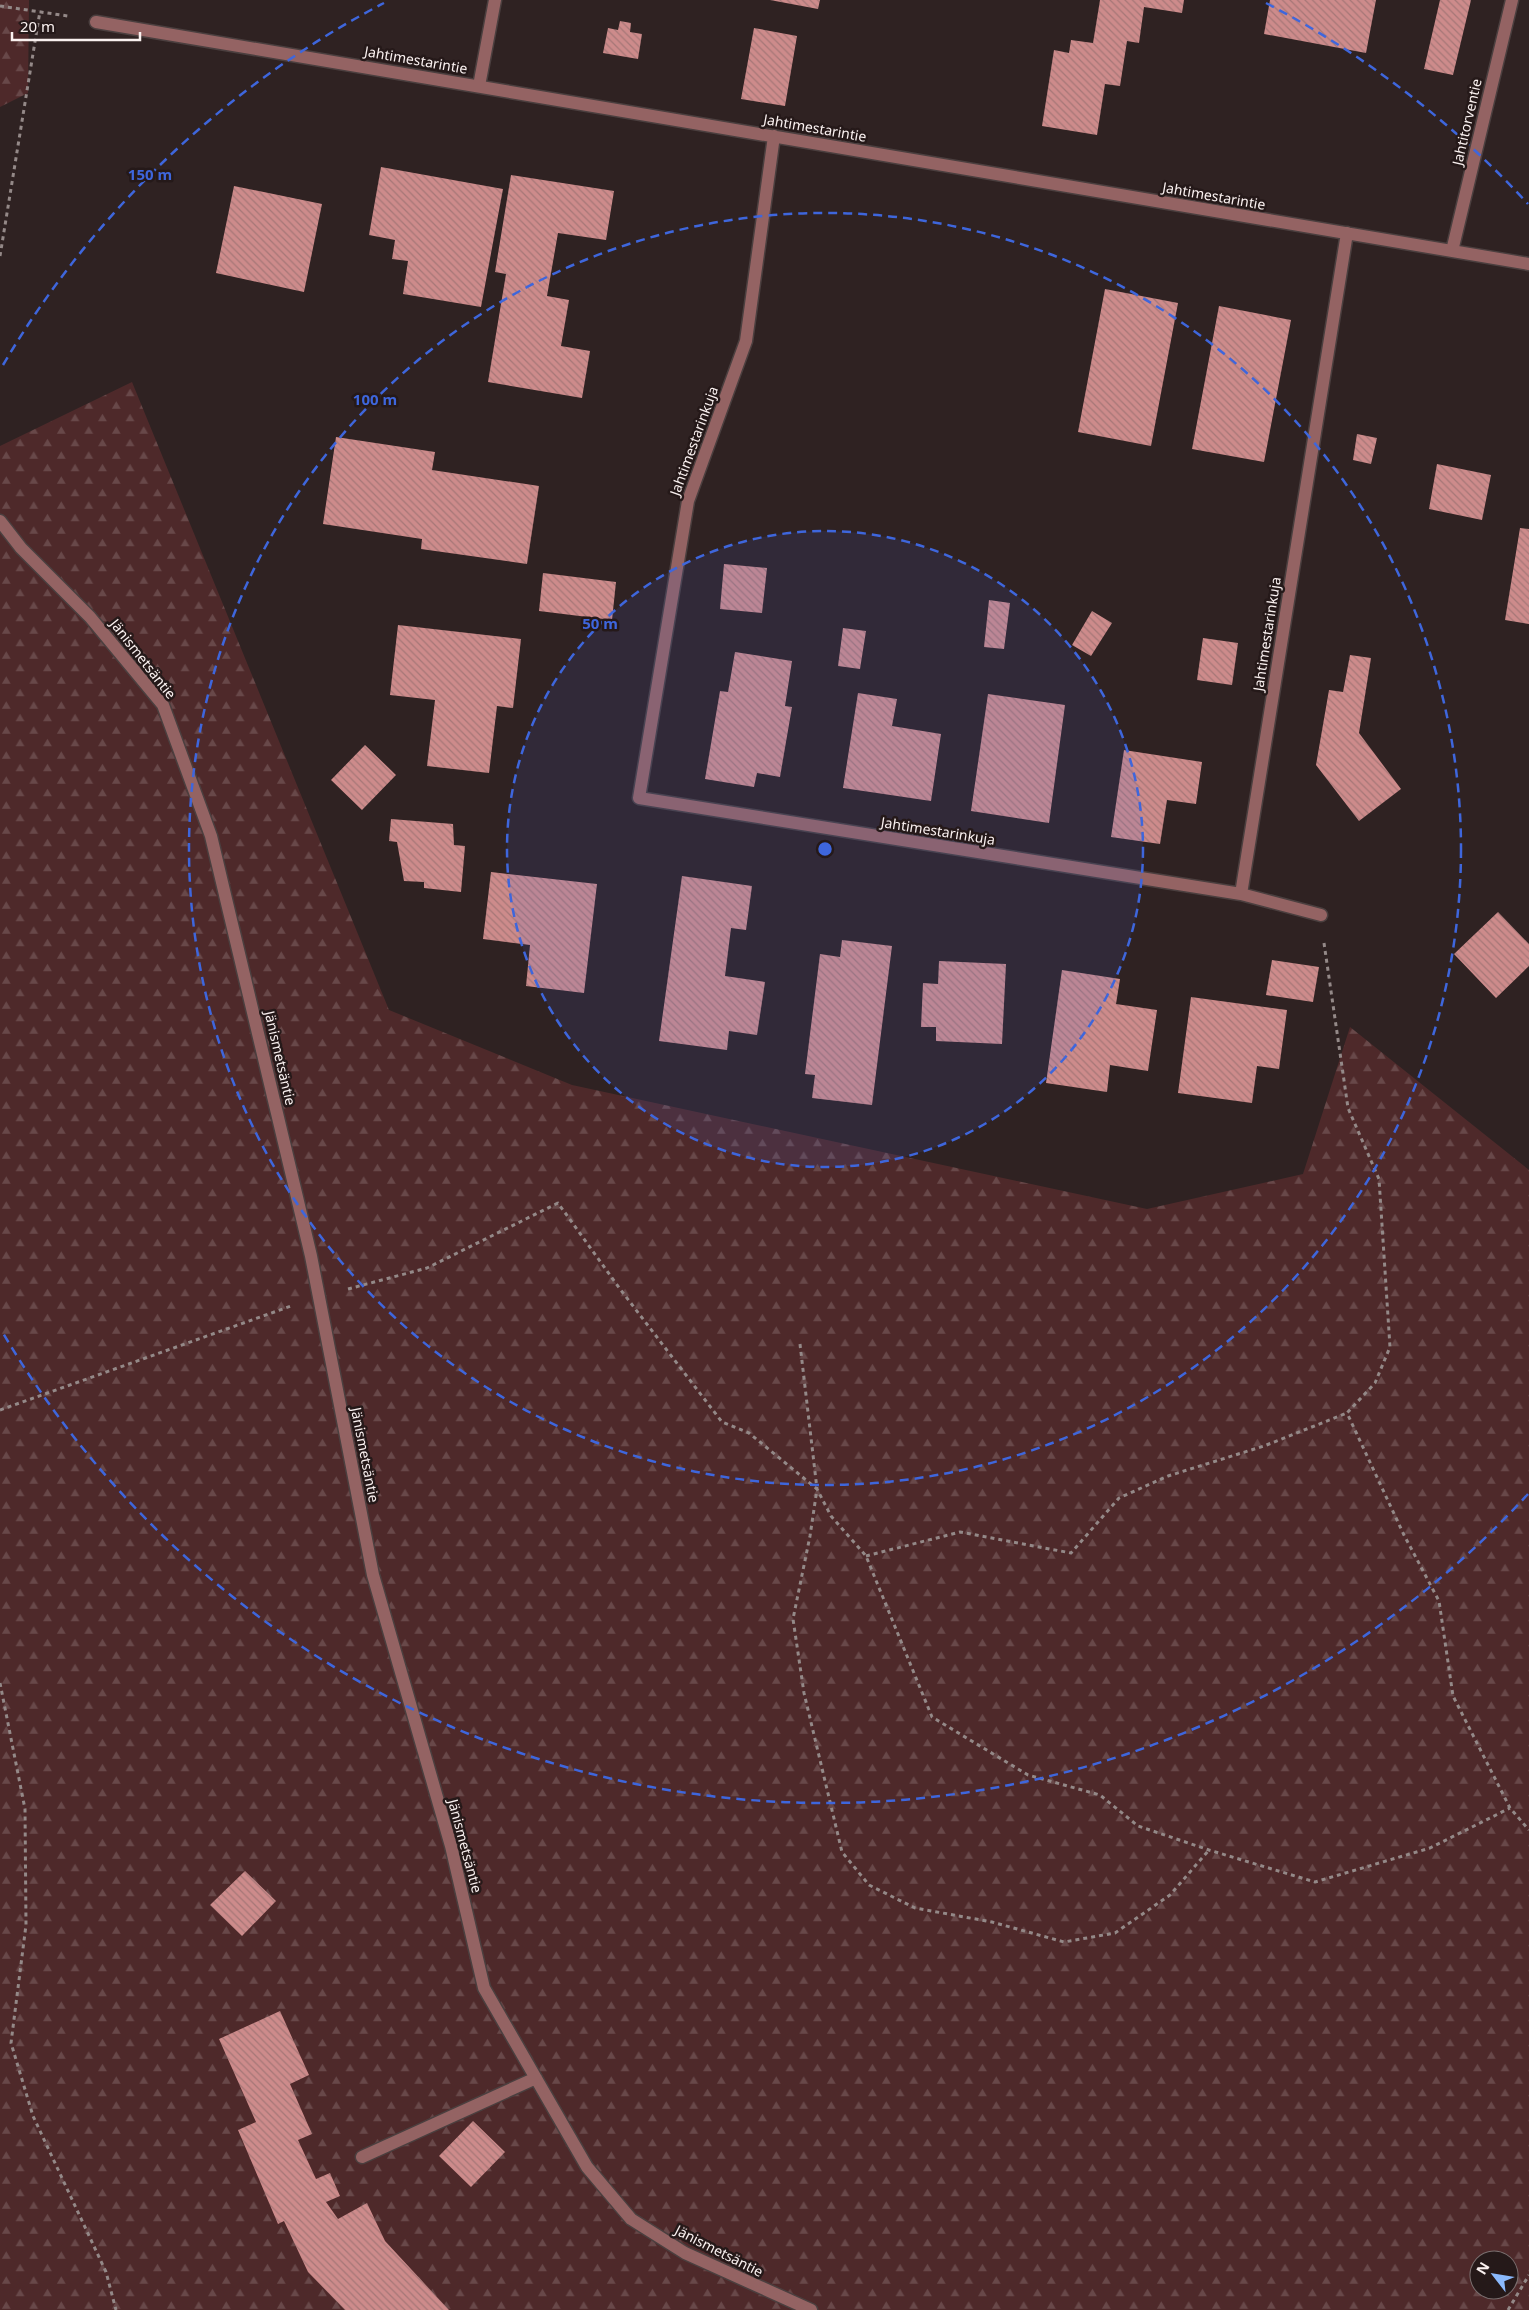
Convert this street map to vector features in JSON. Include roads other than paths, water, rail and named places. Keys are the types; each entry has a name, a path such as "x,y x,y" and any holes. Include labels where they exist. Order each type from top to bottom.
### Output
{"street":[{"path":"479,86 495,0"},
{"name":"Jahtitorventie","path":"1452,251 1512,0"},
{"name":"Jahtimestarintie","path":"96,22 1529,264"},
{"name":"Jahtimestarinkuja","path":"774,136 746,341 688,502 639,798 1240,894 1347,233"},
{"name":"Jänismetsäntie","path":"0,521 21,548 90,617 163,705 212,836 311,1256 373,1575 451,1846 484,1988 587,2167 631,2219 685,2253 811,2310"},
{"path":"1240,894 1320,915"},
{"path":"362,2157 536,2078"}]}
